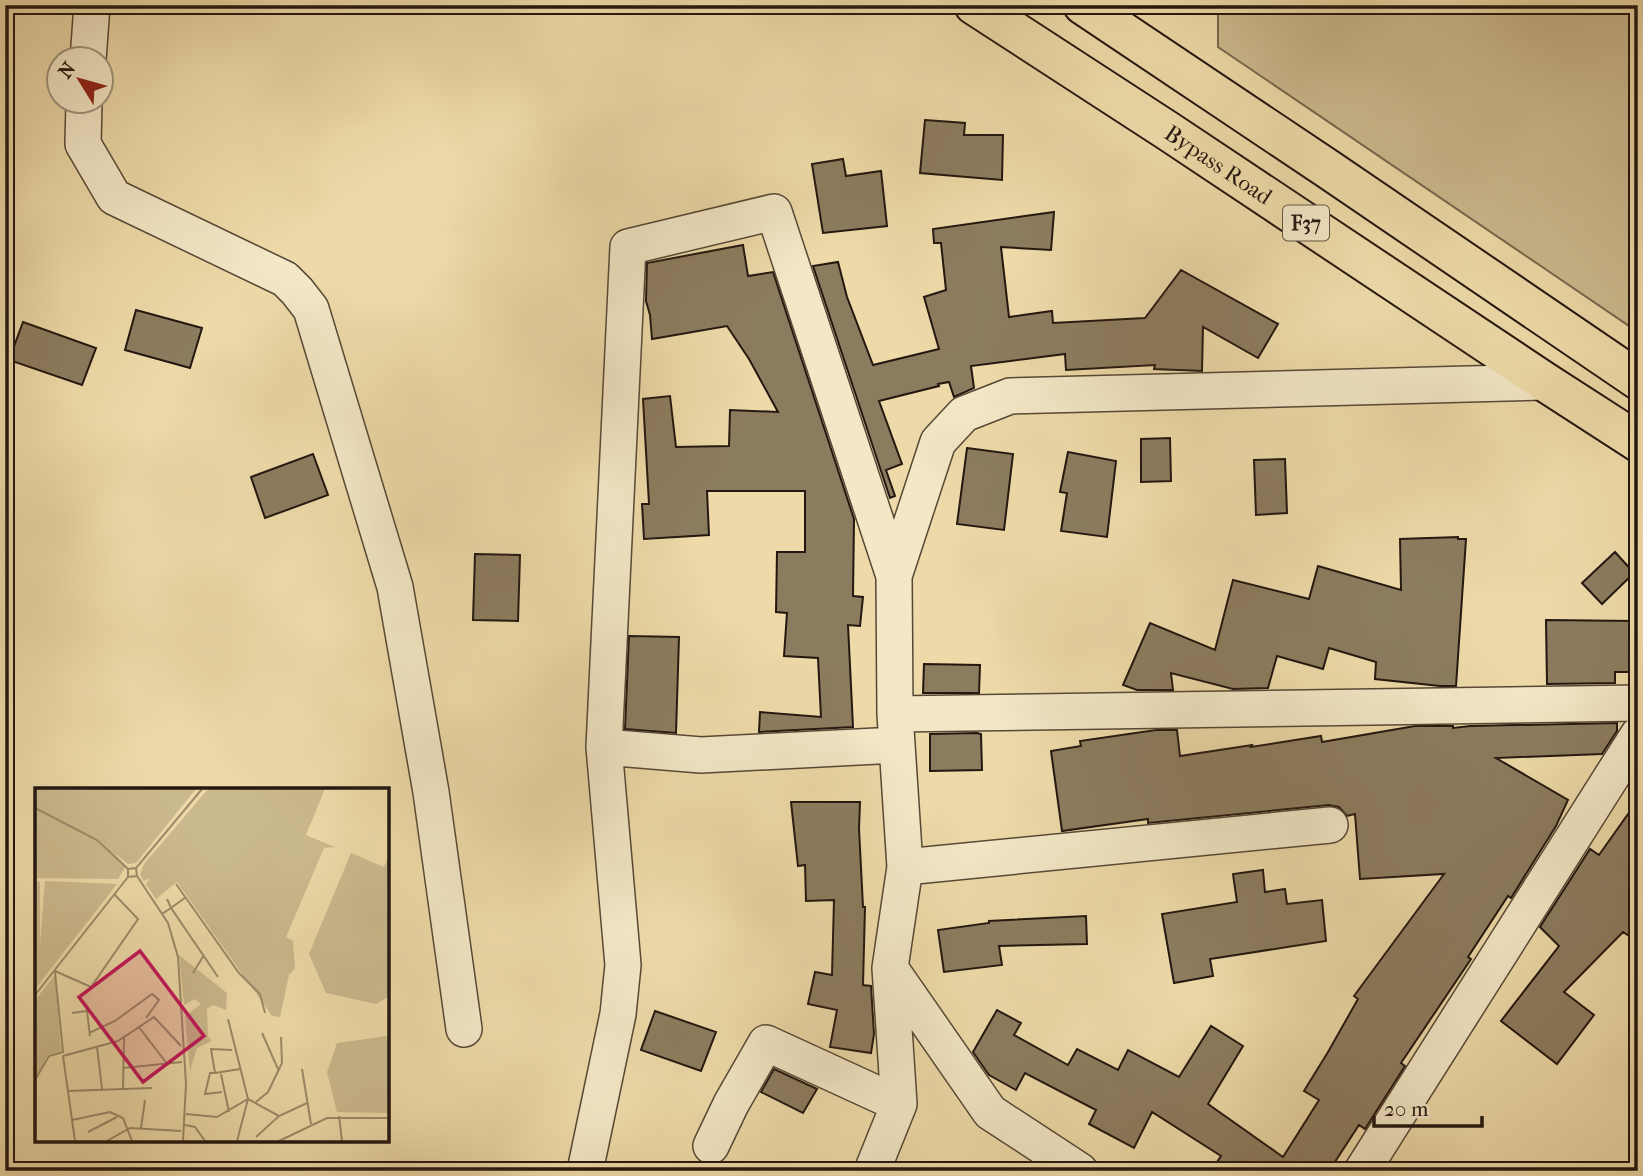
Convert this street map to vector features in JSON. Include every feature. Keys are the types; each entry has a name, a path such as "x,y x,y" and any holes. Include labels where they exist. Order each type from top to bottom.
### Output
{"highway":[{"name":"Bypass Road","path":"974,5 1638,442"},
{"name":"F37","path":"1083,5 1638,380"}],"street":[{"path":"89,46 92,5"},
{"path":"84,116 83,144 114,197 285,279 311,309 395,587 431,792 464,1028"},
{"path":"585,1171 618,1014 623,965 604,747 628,247 774,212 894,576 896,730 905,867 890,968 899,1104 872,1171"},
{"path":"894,576 939,442 964,414 1010,396 1545,382"},
{"path":"604,747 701,755 896,730 1638,703"},
{"path":"1362,1171 1638,735"},
{"path":"905,867 1330,825"},
{"path":"890,968 990,1112 1080,1171"},
{"path":"711,1146 731,1104 766,1043 899,1104"}],"shaded area":[{"path":"1218,5 1638,5 1638,332 1218,47"}],"building":[{"path":"925,120 965,123 964,135 1003,135 1002,180 920,173"},
{"path":"843,159 846,176 881,171 887,226 823,233 812,164"},
{"path":"1054,212 1051,250 1001,247 1009,317 1052,311 1053,323 1145,318 1181,270 1278,324 1258,358 1203,327 1202,371 1154,369 1155,365 1066,370 1065,354 971,366 974,388 954,397 949,382 879,401 902,464 886,470 895,496 890,498 813,266 838,262 847,297 873,365 939,349 924,297 946,290 941,243 934,243 933,229"},
{"path":"743,245 748,276 773,272 854,519 853,596 863,597 860,626 848,625 853,727 759,732 760,712 821,717 818,658 784,656 787,613 776,612 777,552 805,552 805,491 707,491 709,535 644,539 642,504 649,504 643,399 670,396 676,447 729,446 730,410 778,412 727,326 652,339 646,301 647,263"},
{"path":"136,310 202,328 190,368 125,350"},
{"path":"23,322 96,348 82,385 9,360"},
{"path":"1170,438 1171,481 1141,482 1141,439"},
{"path":"967,448 1013,454 1004,530 957,524"},
{"path":"1068,452 1116,461 1107,537 1061,531 1067,493 1060,492"},
{"path":"313,454 328,495 265,518 251,477"},
{"path":"1285,459 1287,513 1256,515 1254,460"},
{"path":"1400,539 1466,539 1456,686 1375,679 1376,662 1329,648 1323,669 1277,656 1268,688 1233,689 1171,673 1173,690 1137,690 1123,685 1150,623 1215,650 1233,580 1309,599 1318,566 1401,590"},
{"path":"1615,552 1634,573 1602,604 1582,583"},
{"path":"475,554 520,555 518,621 473,620"},
{"path":"1546,620 1635,621 1635,672 1615,672 1615,683 1547,684"},
{"path":"629,636 679,637 676,733 625,729"},
{"path":"924,664 980,665 979,693 923,693"},
{"path":"1617,723 1617,731 1602,754 1496,758 1568,800 1556,826 1511,898 1508,896 1468,957 1471,959 1401,1063 1405,1066 1365,1129 1359,1125 1329,1171 1211,1171 1221,1156 1152,1112 1134,1148 1089,1124 1096,1110 1025,1073 1016,1090 989,1075 973,1052 997,1010 1021,1023 1014,1035 1068,1065 1077,1049 1118,1070 1128,1050 1179,1077 1211,1026 1243,1046 1208,1104 1283,1157 1319,1100 1304,1091 1358,999 1354,996 1444,874 1360,879 1355,814 1347,816 1339,807 1329,805 1148,823 1148,819 1062,831 1051,751 1081,746 1080,741 1156,730 1177,730 1180,756 1321,736 1322,742 1415,726 1453,728"},
{"path":"930,734 981,734 982,770 930,771"},
{"path":"1638,800 1638,942 1623,932 1564,992 1594,1015 1557,1064 1501,1021 1559,946 1540,927 1590,849 1599,855"},
{"path":"791,802 860,802 859,829 865,907 863,985 871,986 874,1034 871,1053 830,1047 837,1010 808,1004 815,972 832,975 834,900 806,901 805,865 798,866"},
{"path":"1263,870 1265,892 1285,889 1287,904 1322,900 1326,941 1210,959 1213,976 1174,983 1162,914 1237,902 1233,874"},
{"path":"1086,916 1087,944 999,946 1002,965 944,972 938,930 989,921"},
{"path":"655,1011 716,1032 701,1071 641,1050"},
{"path":"774,1069 817,1089 803,1113 761,1092"}]}
